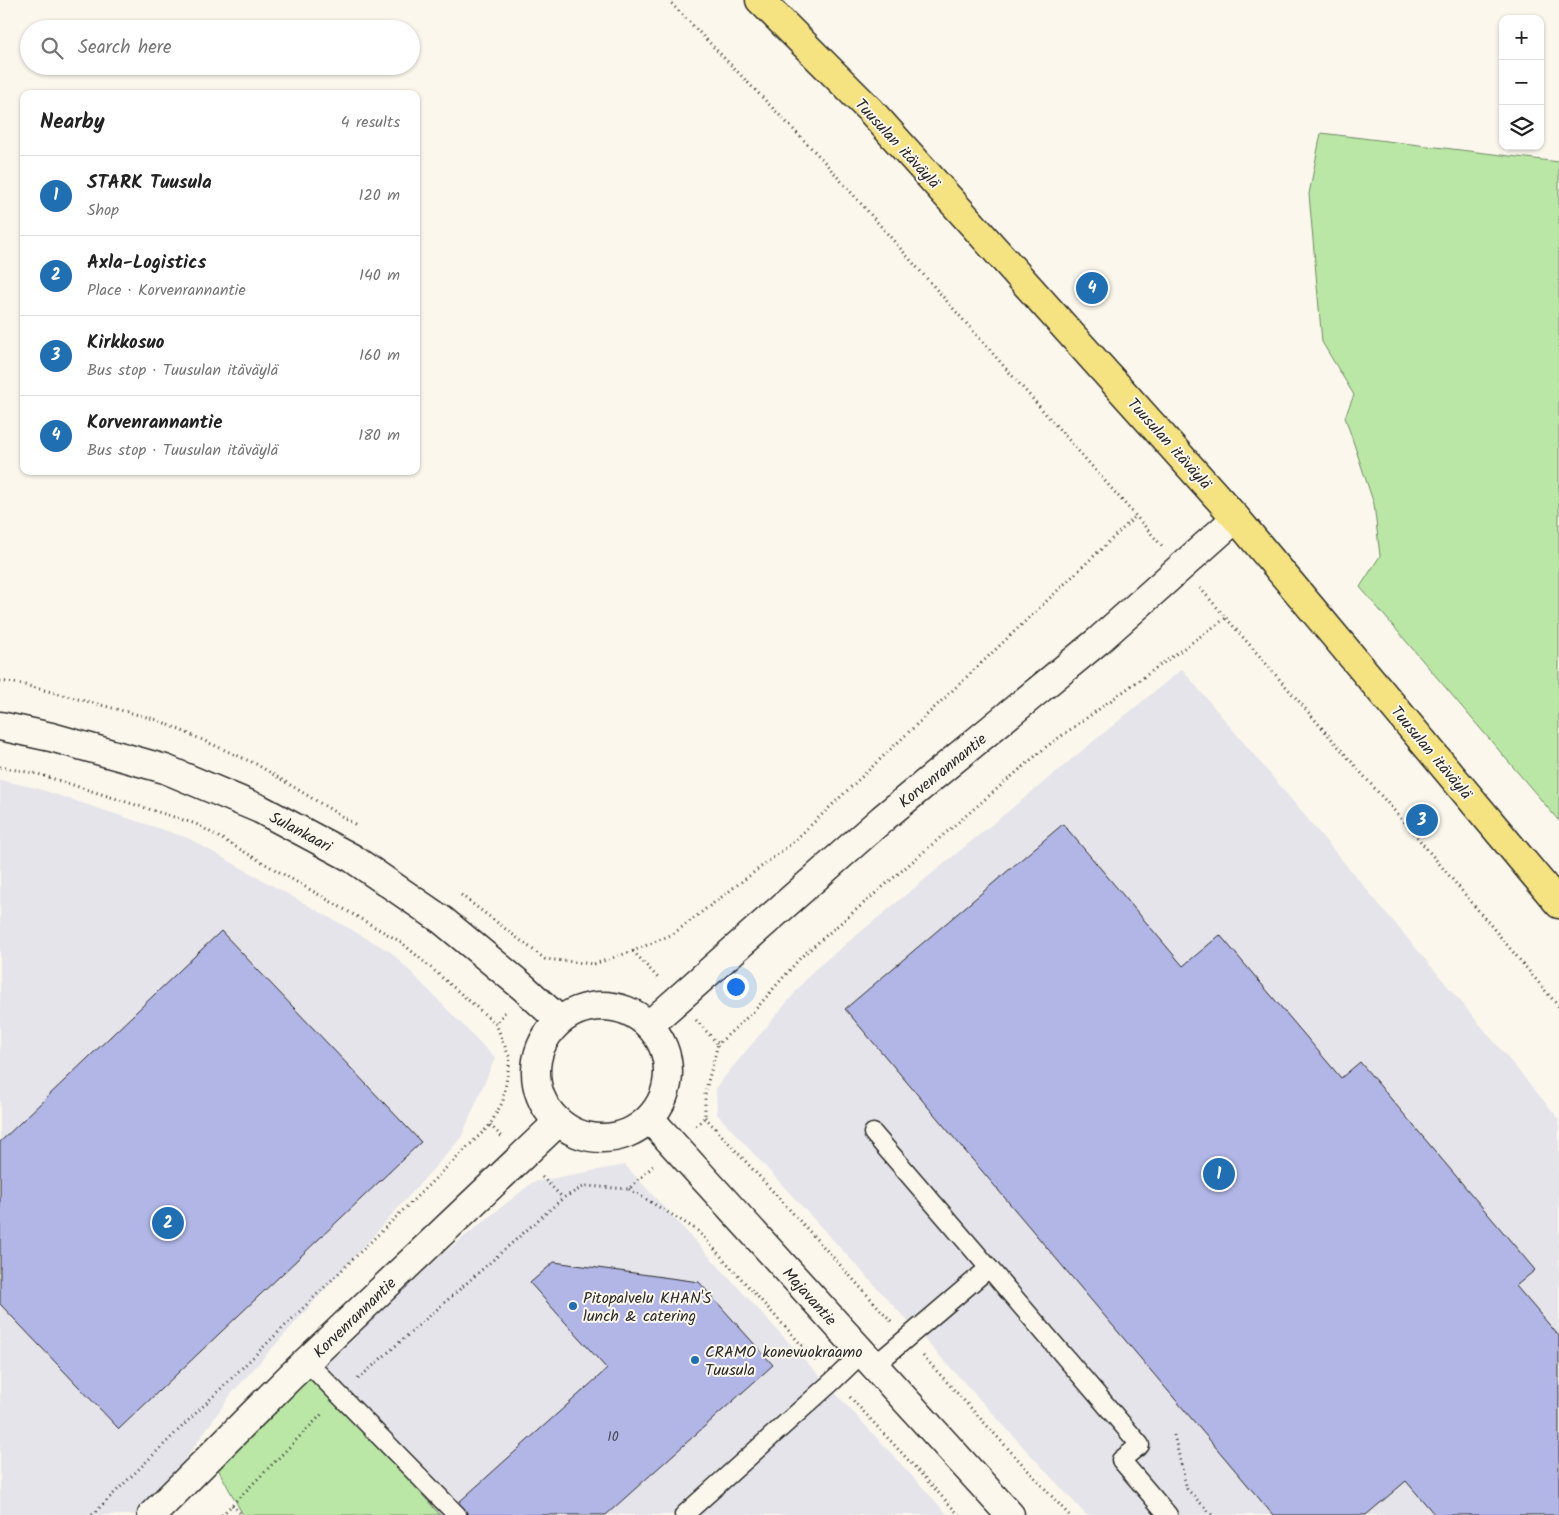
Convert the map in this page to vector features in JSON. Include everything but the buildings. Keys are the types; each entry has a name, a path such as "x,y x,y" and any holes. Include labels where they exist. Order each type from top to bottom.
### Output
{"main road":[{"name":"Tuusulan itäväylä","path":"760,0 870,110 1236,518 1559,904"}],"street":[{"name":"Korvenrannantie","path":"649,1025 882,819 1098,641 1236,518"},
{"name":"Sulankaari","path":"0,726 51,737 165,769 260,809 352,858 442,920 523,987 559,1020"},
{"path":"595,1005 615,1006 633,1013 649,1025 661,1042 668,1061 668,1082 661,1102 651,1120 633,1130 614,1137 594,1138 575,1133 558,1122 543,1104 536,1082 536,1059 544,1038 559,1020 576,1010 595,1005"},
{"name":"Majavantie","path":"651,1120 1010,1515"},
{"name":"Korvenrannantie","path":"152,1515 307,1362 558,1122"}],"lane":[{"path":"873,1133 1140,1445 1122,1460 1168,1515"},
{"path":"684,1515 834,1380 907,1338 989,1268"},
{"path":"307,1362 457,1515"}],"path":[{"path":"668,0 820,157 1411,830 1559,1007"},
{"path":"459,894 475,904 545,959 594,964 634,951 673,934 791,844 1136,516"},
{"path":"1069,1515 705,1117 705,1093 718,1044 755,1010 801,957 1046,747 1226,618"},
{"path":"0,681 21,684 158,720 256,764 362,829"},
{"path":"0,767 38,774 196,824 401,942 496,1024 510,1059 503,1101 490,1125 92,1515"},
{"path":"1411,830 1422,820"},
{"path":"496,1024 545,959"},
{"path":"629,1189 705,1117"},
{"path":"222,1515 340,1395 563,1198 585,1186 629,1189 697,1230 959,1515"},
{"path":"1174,1435 1187,1489 1212,1515"},
{"path":"232,1505 242,1515"}],"shaded area":[{"path":"1182,669 1559,1119 1559,1515 1086,1515 717,1114 716,1087 814,970"},
{"path":"0,780 36,788 188,838 391,952 495,1058 461,1138 232,1393 146,1515 0,1515"},
{"path":"625,1165 948,1515 440,1515 307,1362 533,1182"}],"green space":[{"path":"1321,133 1559,162 1559,821 1360,587 1380,556 1374,504 1345,417 1354,395 1322,342 1309,194"},
{"path":"307,1362 440,1515 243,1515 211,1456"}],"place":[{"name":"Korvenrannantie","path":"1092,288"},
{"name":"Kirkkosuo","path":"1422,820"},
{"name":"STARK Tuusula","path":"1219,1174"},
{"name":"Axla-Logistics","path":"168,1223"},
{"name":"Pitopalvelu KHAN'S lunch & catering","path":"573,1306"},
{"name":"CRAMO konevuokraamo Tuusula","path":"695,1360"}]}
